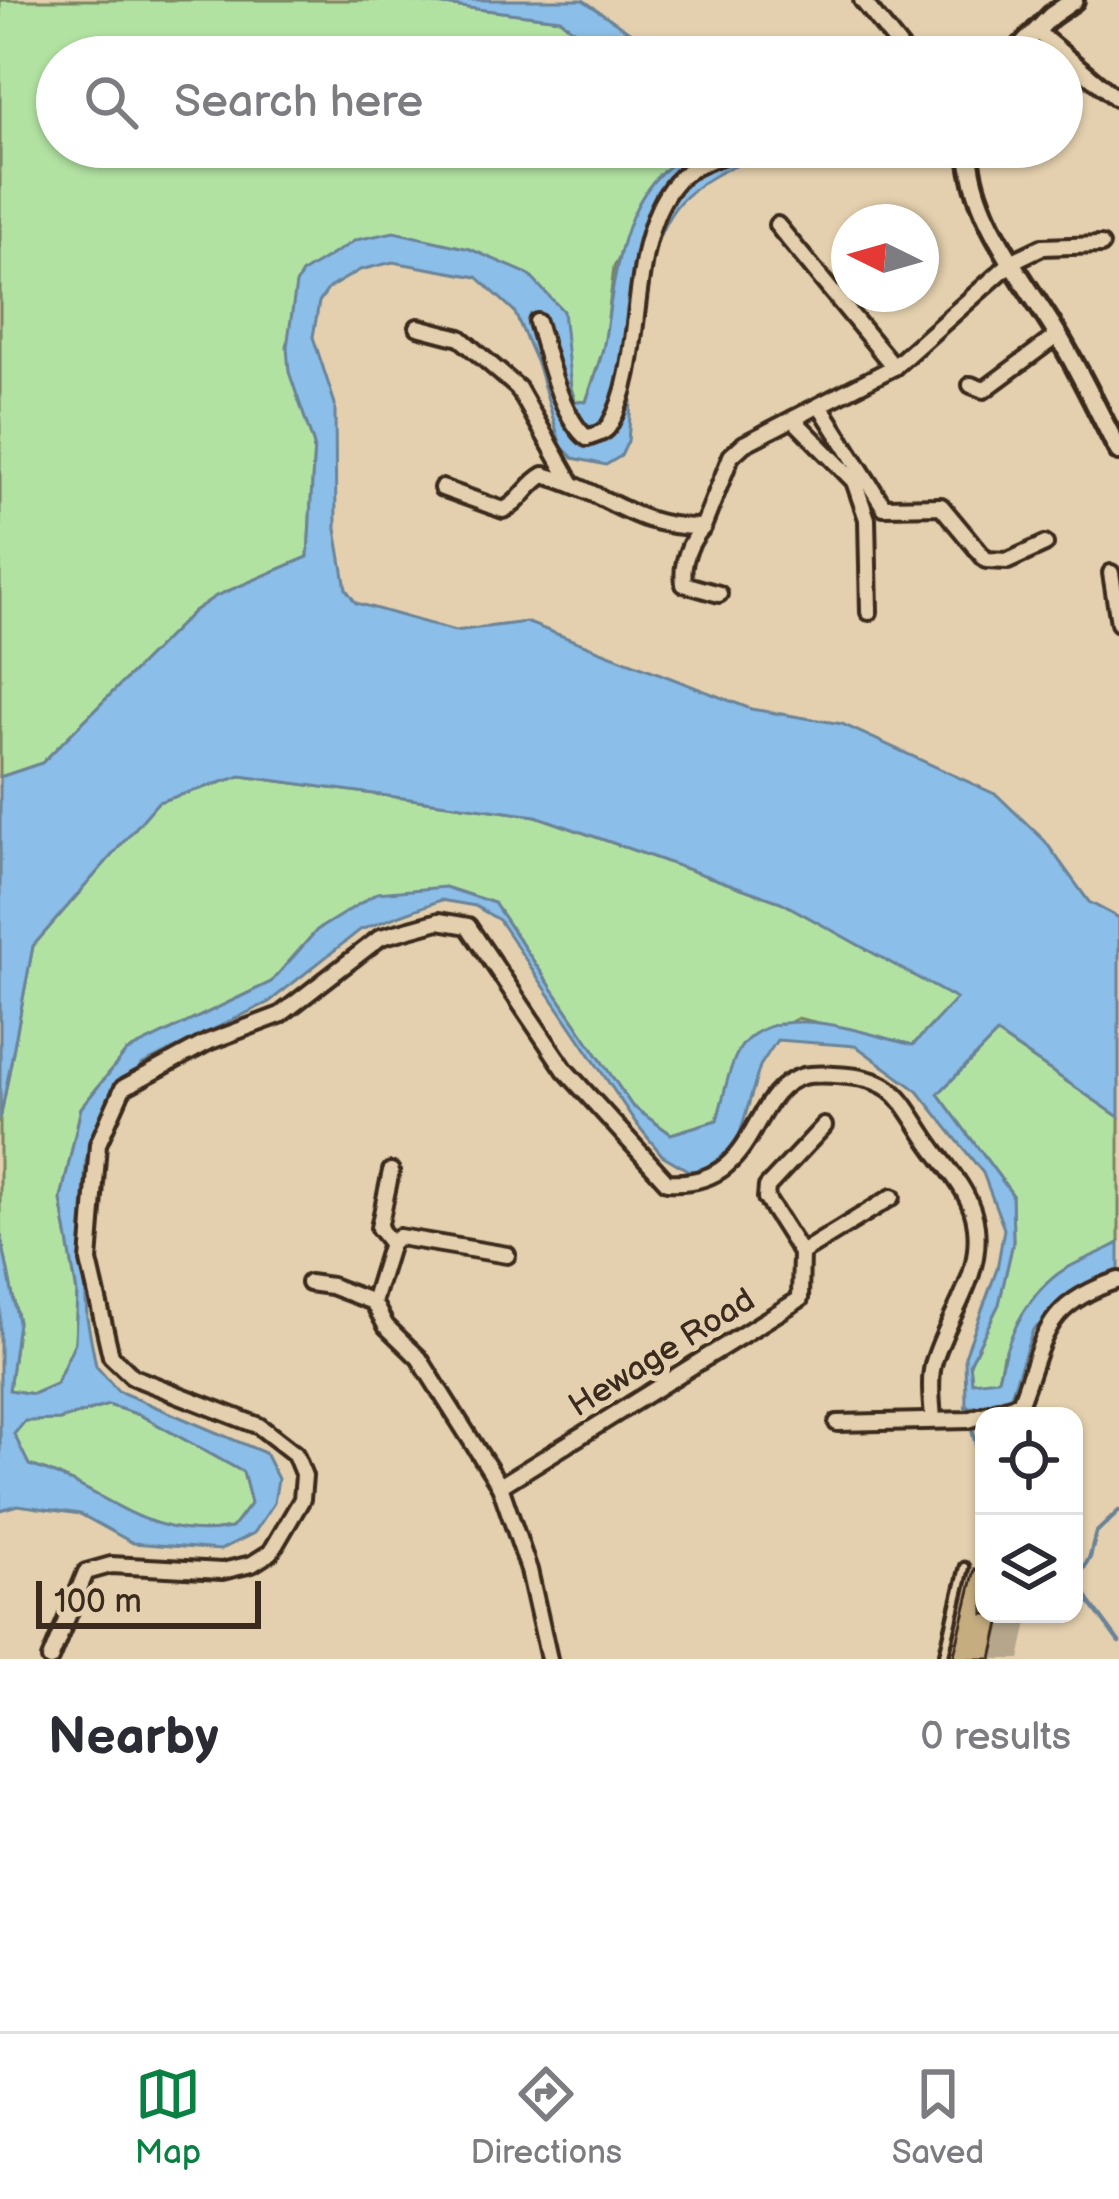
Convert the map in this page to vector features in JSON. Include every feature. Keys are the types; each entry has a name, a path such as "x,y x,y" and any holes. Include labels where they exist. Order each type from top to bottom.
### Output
{"street":[{"path":"862,0 888,36"},
{"path":"1031,36 1074,0"},
{"path":"1036,31 1042,36"},
{"path":"1083,70 1117,98"},
{"path":"537,322 562,397 580,433 587,437 603,432 622,394 652,223 676,181 697,168"},
{"path":"971,168 980,201 1119,452"},
{"path":"777,225 894,367"},
{"path":"719,594 684,584 682,571 731,456 744,444 894,367 1013,261 1042,247 1101,245"},
{"path":"418,327 460,338 518,388 571,482"},
{"path":"971,385 984,390 996,384 1058,335"},
{"path":"820,406 884,507 941,506 986,560 1008,561 1045,544"},
{"path":"793,419 854,481 867,519 868,612"},
{"path":"442,488 503,510 512,507 529,483 544,475 571,482 647,522 704,527"},
{"path":"1111,573 1118,615"},
{"path":"50,1659 86,1572 110,1565 222,1571 252,1564 272,1552 302,1498 304,1475 295,1454 259,1426 133,1377 111,1356 89,1261 98,1144 123,1088 208,1042 280,1015 381,937 439,921 468,926 565,1070 667,1182 691,1184 725,1168 791,1081 805,1076 874,1079 898,1094 970,1199 977,1229 974,1273 932,1369 933,1420"},
{"path":"824,1126 767,1187 766,1198 801,1253 892,1197"},
{"path":"391,1171 379,1228 391,1243"},
{"path":"373,1303 391,1243 399,1237 507,1255"},
{"name":"Hewage Road","path":"500,1486 800,1300 801,1253"},
{"path":"837,1423 968,1420 1020,1403 1044,1334 1066,1304 1119,1280"},
{"path":"309,1283 331,1286 373,1303 386,1326 419,1358 500,1486 529,1570 549,1659"}],"lane":[{"path":"943,1659 964,1567"}],"green space":[{"path":"0,0 402,0 560,19 581,36 36,36 36,168 673,168 614,267 605,343 586,402 575,401 571,388 562,311 470,249 302,273 290,372 314,445 308,557 216,596 194,611 42,763 0,777"},
{"path":"241,776 536,816 781,902 957,999 913,1045 798,1018 738,1051 717,1120 671,1134 632,1106 494,903 445,887 317,930 271,982 126,1052 81,1108 61,1199 77,1293 75,1343 56,1384 33,1394 9,1390 18,1322 0,1231 0,1120 33,946 158,802"},
{"path":"997,1034 1119,1117 1119,1243 1003,1355 998,1380 972,1383 970,1363 999,1304 1013,1242 1012,1194 938,1094"},
{"path":"108,1405 140,1415 243,1472 251,1503 232,1528 201,1531 149,1521 29,1465 13,1435 25,1421 60,1420"}],"water":[{"path":"402,0 583,0 638,36 581,36 560,19"},
{"path":"668,168 730,168 685,197 656,245 640,312 628,441 621,456 606,465 573,458 561,446 538,366 514,311 477,277 393,262 360,270 329,288 319,302 313,337 335,404 336,529 346,589 356,603 455,631 526,622 751,709 842,724 997,795 1045,841 1089,902 1119,918 1119,1117 997,1034 938,1094 1012,1194 1013,1242 999,1304 970,1363 972,1382 998,1379 1019,1321 1059,1273 1119,1243 1119,1284 1070,1300 1033,1330 1007,1407 966,1407 965,1356 997,1269 1004,1229 983,1173 918,1091 856,1046 777,1040 760,1066 735,1150 707,1169 689,1171 662,1155 636,1123 499,920 475,906 441,900 360,930 269,1002 143,1064 110,1098 86,1161 82,1226 87,1318 96,1366 118,1391 265,1453 278,1479 274,1503 254,1533 220,1550 133,1543 80,1514 18,1505 0,1510 0,1231 18,1322 9,1390 33,1394 56,1384 75,1342 77,1293 61,1199 81,1108 126,1052 271,982 317,930 377,893 445,887 494,903 632,1106 671,1134 717,1120 737,1055 757,1032 776,1024 822,1024 913,1045 956,999 781,902 536,816 241,776 158,802 33,946 0,1120 0,777 42,763 194,611 216,596 308,557 314,445 289,372 287,347 296,284 302,273 356,240 394,232 470,249 528,274 563,311 571,389 575,401 586,402 602,354 620,254 640,201","holes":["108,1405 140,1415 243,1472 251,1503 232,1528 174,1528 29,1465 14,1434 25,1421 59,1420"]}],"building":[{"path":"975,1569 975,1623 1000,1623 992,1659 953,1659"}],"waterway":[{"path":"966,1407 975,1440"},
{"path":"1088,1600 1078,1579 1096,1533 1119,1511"},
{"path":"1083,1596 1119,1642"}]}
